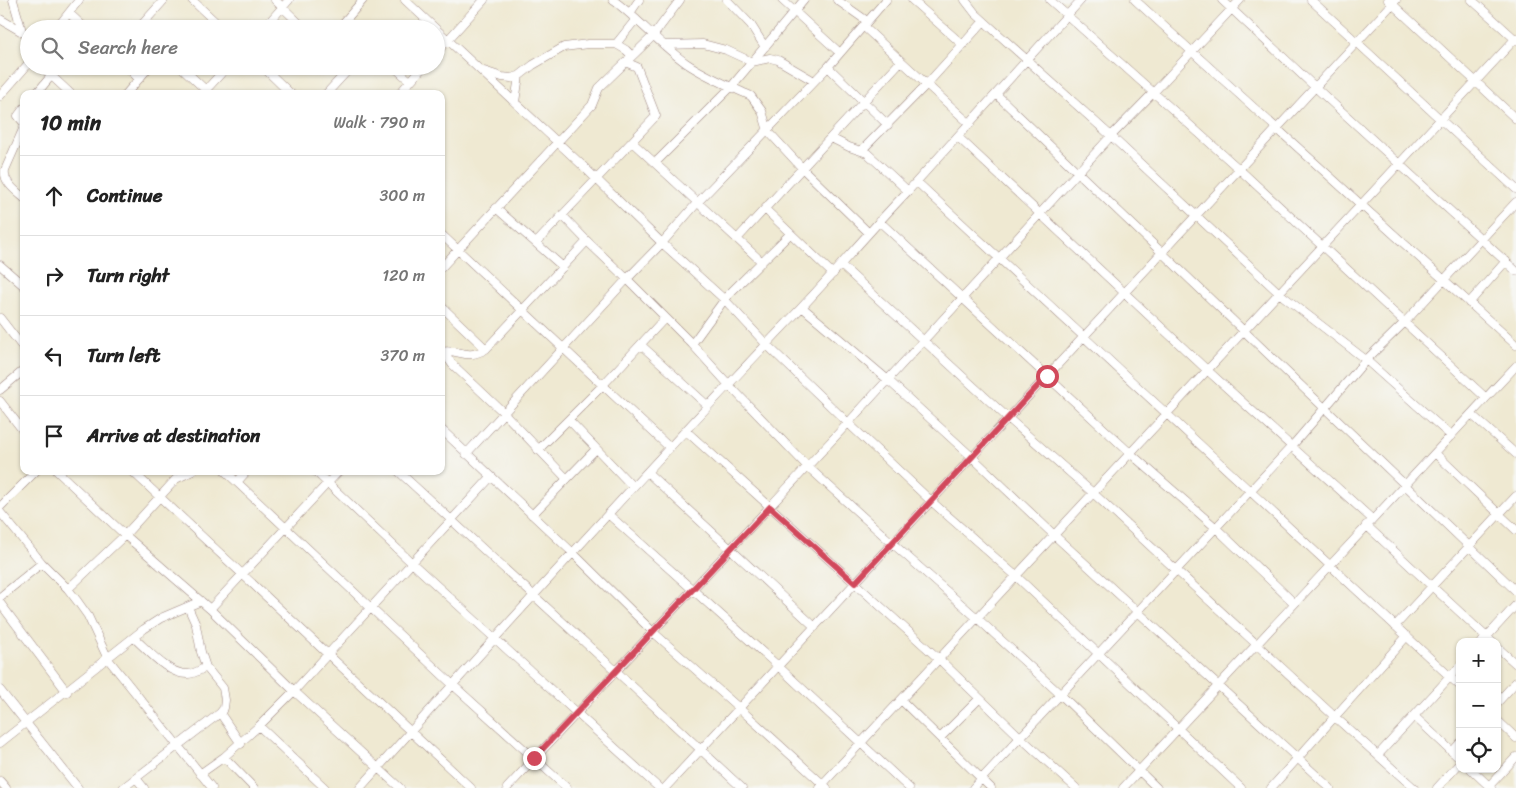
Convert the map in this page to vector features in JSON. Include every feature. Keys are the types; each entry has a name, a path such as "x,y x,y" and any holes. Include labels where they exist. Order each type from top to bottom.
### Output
{"street":[{"path":"13,0 21,20"},
{"path":"63,20 79,0"},
{"path":"147,20 164,0"},
{"path":"192,0 213,20"},
{"path":"275,0 295,20"},
{"path":"271,20 289,0"},
{"path":"346,20 363,0"},
{"path":"405,0 426,20"},
{"path":"445,43 484,0"},
{"path":"613,0 686,63 756,100 762,111 768,131 802,169 869,233"},
{"path":"630,13 639,0"},
{"path":"445,264 592,105 599,88 631,60 653,36 680,0"},
{"path":"727,0 751,25 765,46"},
{"path":"782,0 840,53"},
{"path":"655,163 731,87 804,0"},
{"path":"838,0 865,23 901,61 970,124"},
{"path":"466,454 627,278 828,67 886,0"},
{"path":"912,0 963,46"},
{"path":"964,0 970,9 1196,214 1278,293 1366,360 1450,436"},
{"path":"1050,0 1239,169 1486,398"},
{"path":"360,788 669,447 833,274 1081,0"},
{"path":"1135,0 1516,345"},
{"path":"1222,0 1516,271"},
{"path":"507,788 888,380 1111,136 1240,0"},
{"path":"1311,0 1516,189"},
{"path":"445,433 573,553 653,632 740,708 823,787 860,743 1516,39 1472,0"},
{"path":"665,788 1162,253 1392,1 1516,119"},
{"path":"69,13 76,20"},
{"path":"0,19 20,30"},
{"path":"616,44 636,19"},
{"path":"862,150 963,46 984,21"},
{"path":"445,37 662,243 725,300 766,344 848,423 931,501 1016,576 1241,788"},
{"path":"480,70 512,78 519,76 564,46 616,44 626,50 637,67 656,116 536,242"},
{"path":"664,45 703,44 726,50 752,62 764,58 778,60 814,81"},
{"path":"737,239 901,61"},
{"path":"828,67 888,125"},
{"path":"0,96 20,73"},
{"path":"135,75 139,79"},
{"path":"129,90 142,75"},
{"path":"189,75 203,90"},
{"path":"208,90 221,75"},
{"path":"271,75 287,90"},
{"path":"329,90 339,75"},
{"path":"403,75 410,81"},
{"path":"402,90 416,75"},
{"path":"39,90 51,76 67,90"},
{"path":"515,102 519,76"},
{"path":"997,95 1516,591"},
{"path":"20,134 4,176 7,182 20,194"},
{"path":"958,137 1207,370 1292,446 1485,638"},
{"path":"831,138 867,153 908,192"},
{"path":"632,142 762,262"},
{"path":"917,182 1457,683"},
{"path":"973,788 1292,446 1366,360 1404,323 1516,202"},
{"path":"496,208 563,267"},
{"path":"765,209 833,274"},
{"path":"562,215 692,344 808,466 1060,694 1157,788"},
{"path":"879,221 1130,453 1215,527 1294,603"},
{"path":"692,344 725,300 790,234"},
{"path":"445,238 669,447"},
{"path":"445,352 469,355 486,349 587,241"},
{"path":"1469,303 1506,261"},
{"path":"841,265 1414,788"},
{"path":"2,269 20,282"},
{"path":"802,307 888,380 1330,788"},
{"path":"445,310 486,349"},
{"path":"0,318 20,344"},
{"path":"538,450 603,385 665,318"},
{"path":"641,345 708,406"},
{"path":"445,356 568,478"},
{"path":"1123,788 1450,436 1486,398 1513,376 1516,366"},
{"path":"0,390 20,373"},
{"path":"0,401 20,427"},
{"path":"1471,414 1516,454"},
{"path":"568,420 633,487"},
{"path":"685,430 939,659 979,699 1076,788"},
{"path":"532,515 596,449"},
{"path":"1435,452 1516,530"},
{"path":"647,472 815,627"},
{"path":"0,507 32,475"},
{"path":"61,475 124,536 210,609 294,691 400,788"},
{"path":"136,475 471,788"},
{"path":"68,589 124,536 160,497 176,475"},
{"path":"229,475 453,685 567,788"},
{"path":"237,482 244,475"},
{"path":"319,475 412,563 658,788"},
{"path":"210,609 335,475"},
{"path":"402,475 742,788"},
{"path":"200,774 241,744 260,726 491,478"},
{"path":"1395,626 1516,496"},
{"path":"0,512 42,563 68,589 88,616 108,659 212,788"},
{"path":"608,514 778,666 910,788"},
{"path":"0,597 42,563"},
{"path":"0,743 161,618 201,601"},
{"path":"0,604 66,692"},
{"path":"1489,638 1516,605"},
{"path":"123,788 224,708 223,688 206,668 196,625 188,606"},
{"path":"1271,788 1407,636"},
{"path":"134,638 172,671 190,674 206,668"},
{"path":"1501,651 1516,664"},
{"path":"1378,755 1456,670"},
{"path":"1501,699 1516,682"},
{"path":"0,690 78,788"},
{"path":"940,738 979,699"},
{"path":"901,700 991,788"},
{"path":"220,713 241,744"},
{"path":"1414,716 1456,756"},
{"path":"1501,724 1516,738"},
{"path":"260,726 325,788"},
{"path":"1452,752 1456,748"},
{"path":"224,757 254,788"},
{"path":"1475,773 1490,787 1516,757"},
{"path":"1437,788 1456,767"},
{"path":"136,778 144,788"},
{"path":"0,781 6,788"}],"route":[{"path":"534,758 770,507 855,583 1047,376"}]}
